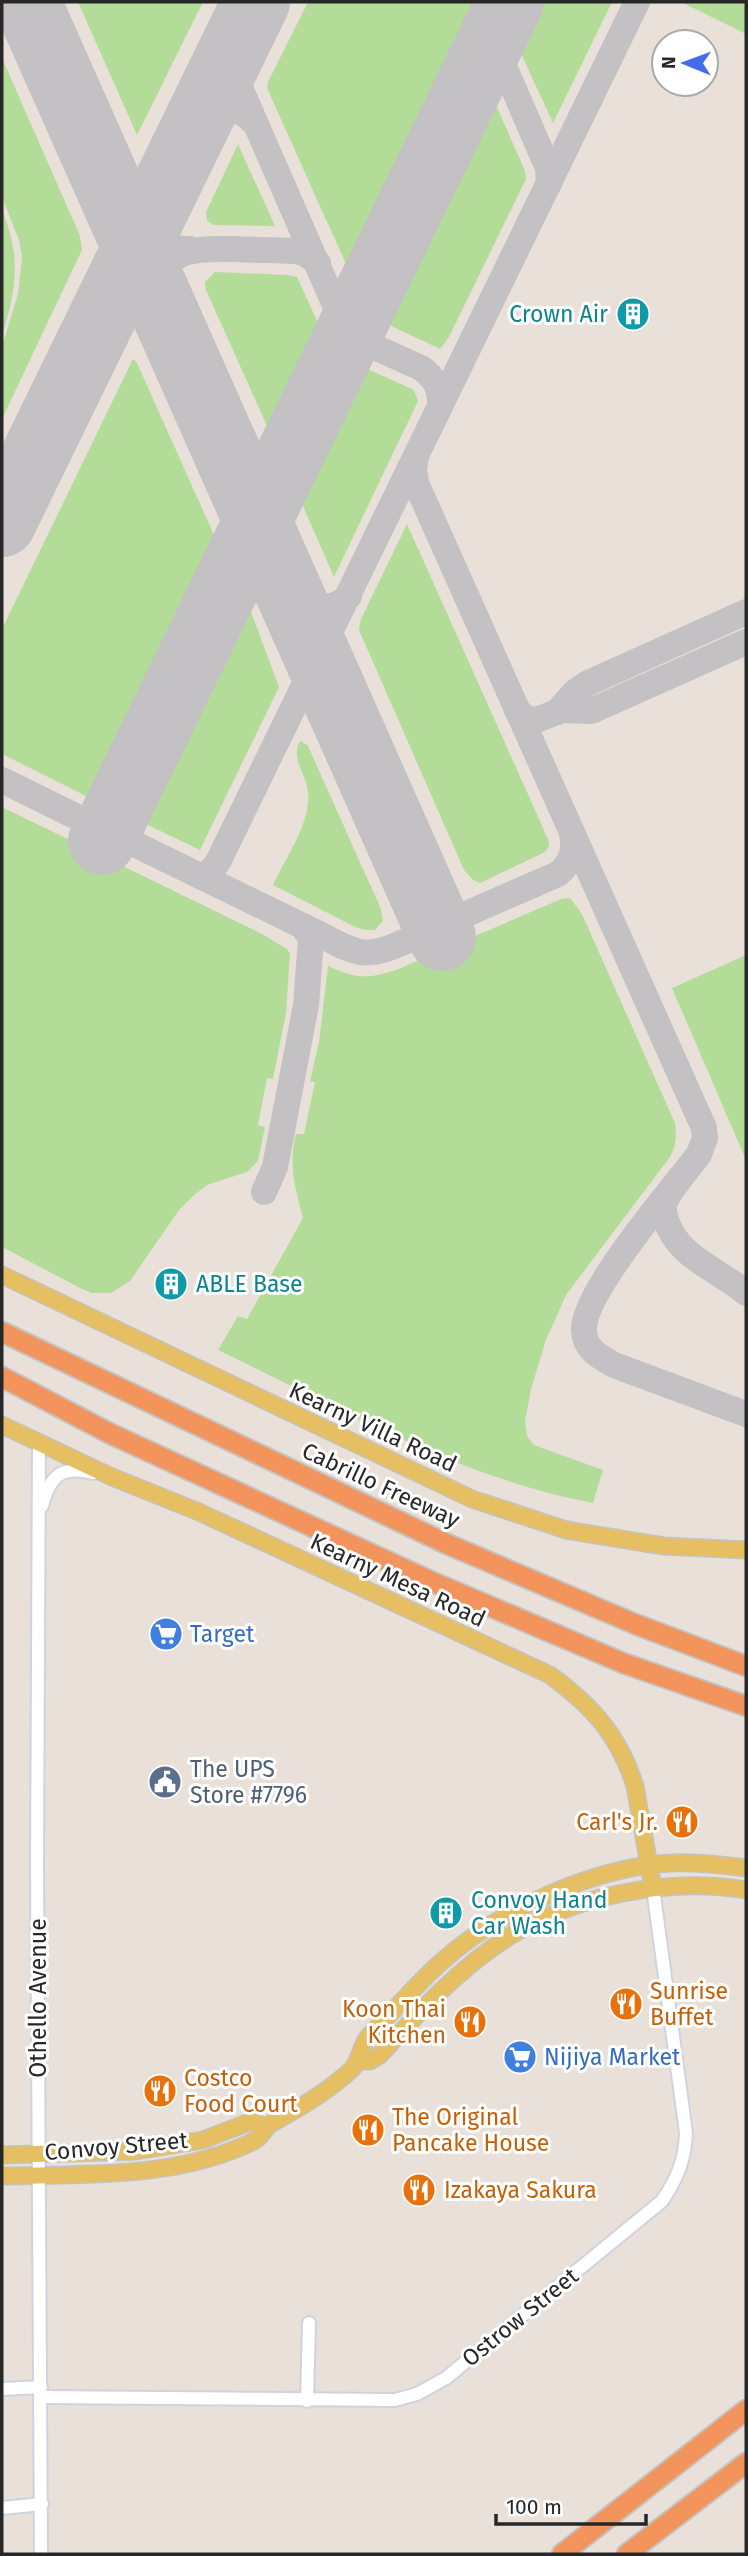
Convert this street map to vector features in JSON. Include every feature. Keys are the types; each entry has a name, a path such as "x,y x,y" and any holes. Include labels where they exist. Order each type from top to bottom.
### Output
{"highway":[{"name":"Cabrillo Freeway","path":"2,1332 447,1544 635,1624 746,1666"},
{"path":"2,1377 111,1434 440,1586 622,1663 746,1706"},
{"path":"562,2554 746,2410"},
{"path":"627,2554 746,2463"}],"main road":[{"name":"Kearny Villa Road","path":"2,1275 472,1499 566,1530 664,1546 746,1550"},
{"name":"Kearny Mesa Road","path":"2,1425 112,1477 221,1522 550,1675 583,1699 615,1739 631,1771 653,1888"},
{"name":"Convoy Street","path":"359,2061 360,2047 368,2037 439,1963 498,1919 538,1899 576,1884 622,1871 671,1863 746,1868"},
{"name":"Convoy Street","path":"2,2176 121,2173 195,2162 236,2150 258,2139 265,2127 303,2106 359,2061 370,2061 380,2055 453,1979 509,1936 553,1915 628,1891 674,1885 715,1885 746,1890"},
{"name":"Convoy Street","path":"2,2155 136,2151 203,2140 252,2122 265,2127"},
{"path":"158,2168 170,2159 219,2146 226,2139 228,2129"}],"street":[{"name":"Othello Avenue","path":"39,1443 38,2153 41,2554"},
{"path":"37,1531 45,1494 50,1483 58,1476 68,1470 79,1469 112,1477"},
{"name":"Ostrow Street","path":"2,2389 307,2401 395,2400 417,2393 446,2378 662,2201 677,2178 686,2149 686,2133 653,1888"},
{"path":"307,2401 309,2323"},
{"path":"2,2508 42,2504"}],"green space":[{"path":"78,2 203,2 137,135"},
{"path":"308,2 481,2 350,273 267,88"},
{"path":"539,2 612,2 553,123 519,49"},
{"path":"681,2 746,2 746,34"},
{"path":"2,58 80,236 82,250 2,419 2,347 18,294 22,257 19,240 2,197"},
{"path":"493,98 526,179 449,337 440,349 389,325 387,317"},
{"path":"238,144 275,226 214,225 207,221 206,212"},
{"path":"2,210 12,242 15,272 11,303 2,335"},
{"path":"215,272 297,277 320,327 319,335 271,435 206,290 205,282"},
{"path":"133,359 214,535 215,547 97,794 92,799 2,754 2,629"},
{"path":"361,366 414,390 418,401 334,577 299,497"},
{"path":"407,524 548,839 549,846 545,852 480,883 464,870 359,630 361,619"},
{"path":"245,606 250,609 279,687 200,850 148,825 143,818 237,615"},
{"path":"301,741 308,746 381,909 383,921 375,930 355,927 273,885 306,816 308,792 297,757 298,744"},
{"path":"2,807 262,934 287,949 290,954 286,1013 273,1079 267,1078 258,1125 265,1127 258,1161 247,1172 207,1185 193,1196 179,1210 130,1281 111,1293 92,1293 82,1289 2,1247"},
{"path":"570,898 582,914 675,1123 676,1133 670,1157 566,1295 546,1340 531,1389 525,1421 527,1436 534,1445 603,1470 593,1503 544,1492 448,1459 218,1350 238,1316 247,1319 303,1218 294,1176 294,1145 296,1134 304,1134 315,1082 310,1081 319,1042 328,966 362,976 386,973 561,899"},
{"path":"746,955 746,1160 672,988"}],"taxiway":[{"path":"200,876 209,873 218,862 637,2"},
{"path":"500,24 496,41 499,55 548,168 549,184"},
{"path":"242,30 238,58 241,90 348,335 426,371 438,388 440,405"},
{"path":"469,88 478,79 493,73 509,82"},
{"path":"194,129 209,115 225,109 241,113 256,125"},
{"path":"113,295 128,274 144,259 164,251 190,249"},
{"path":"162,304 165,271 171,262 190,251 295,251 304,253 318,263"},
{"path":"416,457 416,483 704,1128 705,1138 699,1154"},
{"path":"286,585 297,599 310,606 331,606 349,596"},
{"path":"557,712 575,692 588,683 746,612"},
{"path":"307,630 310,648 309,672"},
{"path":"517,710 531,720 562,710 591,711 746,642"},
{"path":"2,780 89,823 104,822 116,812"},
{"path":"116,812 114,825 118,836 317,933"},
{"path":"317,933 357,951 375,952 386,949 424,932 430,915 427,900 442,917 457,918 558,874 571,856 572,833"},
{"path":"264,1192 275,1167 306,1005 311,939 303,926"},
{"path":"746,1293 689,1253 672,1233 666,1220 666,1199 699,1154 613,1267 587,1313 584,1330 590,1347 614,1365 746,1414"}],"runway":[{"path":"27,2 442,937"},
{"path":"2,523 256,2"},
{"path":"102,841 510,2"}],"place":[{"name":"Crown Air","path":"633,314"},
{"name":"ABLE Base","path":"171,1284"},
{"name":"Target","path":"166,1634"},
{"name":"The UPS Store #7796","path":"165,1782"},
{"name":"Carl's Jr.","path":"682,1822"},
{"name":"Convoy Hand Car Wash","path":"446,1913"},
{"name":"Sunrise Buffet","path":"626,2004"},
{"name":"Koon Thai Kitchen","path":"470,2022"},
{"name":"Nijiya Market","path":"520,2057"},
{"name":"Costco Food Court","path":"160,2091"},
{"name":"The Original Pancake House","path":"368,2130"},
{"name":"Izakaya Sakura","path":"419,2190"}]}
